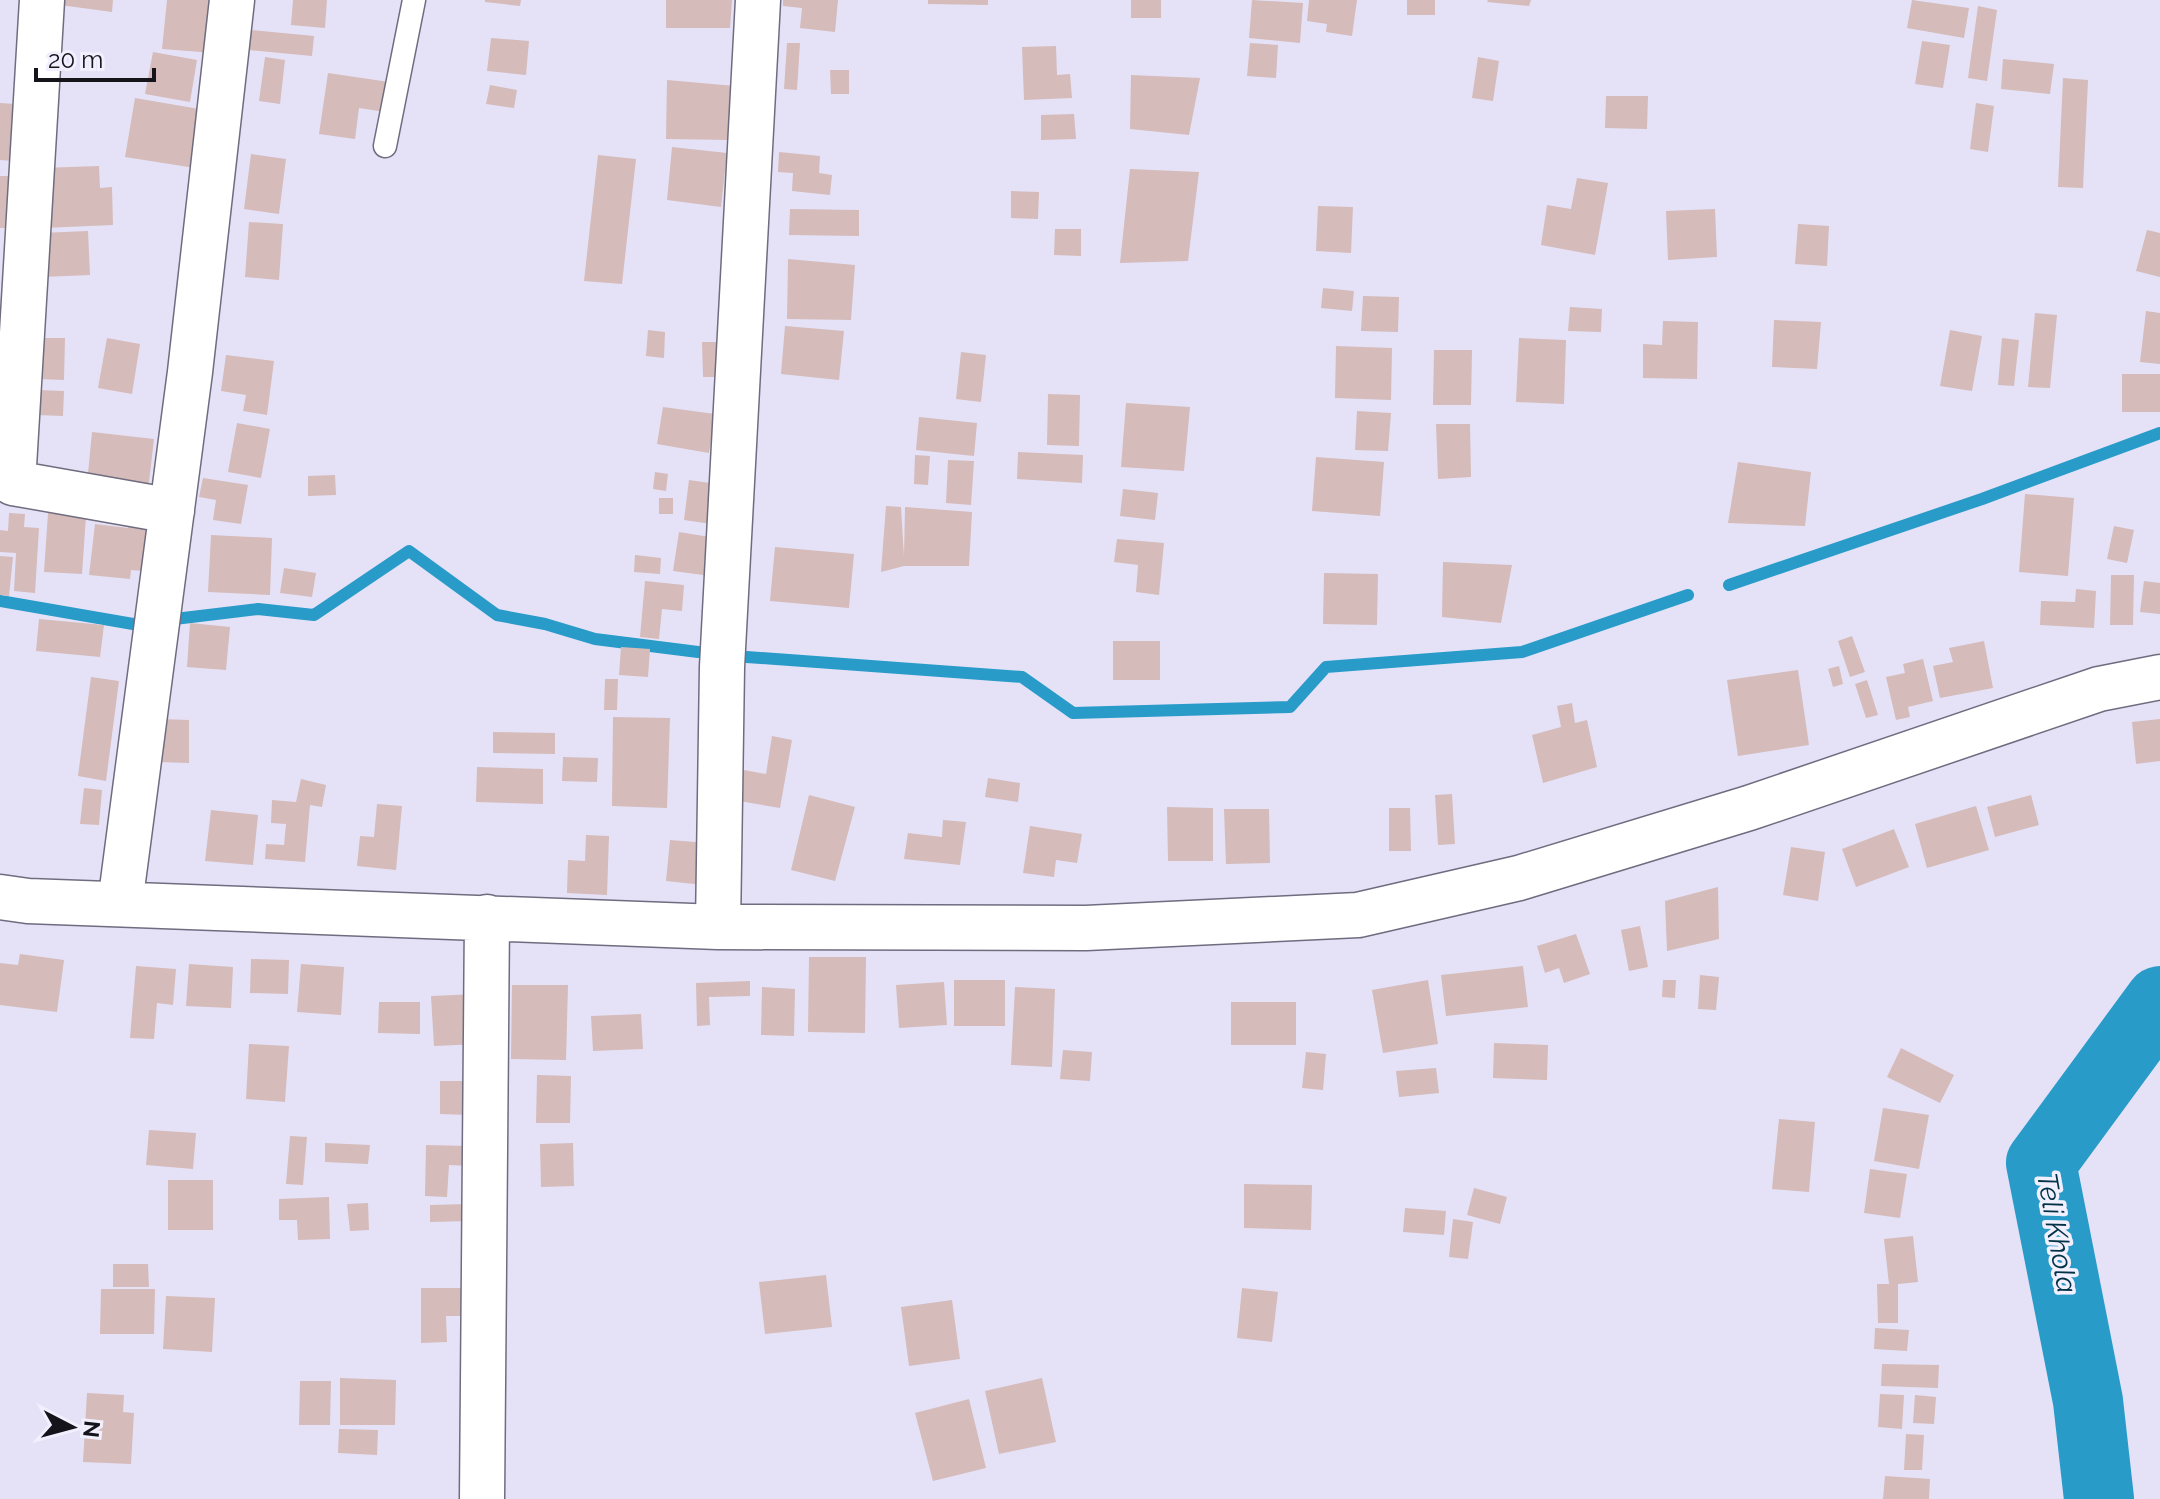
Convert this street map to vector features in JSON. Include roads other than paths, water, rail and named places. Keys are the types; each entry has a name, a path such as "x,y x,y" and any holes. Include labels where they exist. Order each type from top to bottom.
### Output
{"street":[{"path":"42,0 13,483 172,511"},
{"path":"120,904 190,372 232,0"},
{"path":"718,927 722,667 758,0"},
{"path":"0,897 28,901 718,927 1086,928 1358,915 1519,878 1749,808 2099,689 2160,677"},
{"path":"482,1499 487,917"}],"lane":[{"path":"385,146 414,0"}],"waterway":[{"path":"1729,585 1982,499 2160,433"},
{"path":"0,601 133,624 258,609 314,615 409,551 497,615 545,624 595,639 698,652"},
{"path":"733,656 1022,677 1073,713 1290,707 1326,667 1522,652 1688,595"},
{"name":"Teli Khola","path":"2099,1499 2088,1401 2041,1163 2160,1001"}]}
